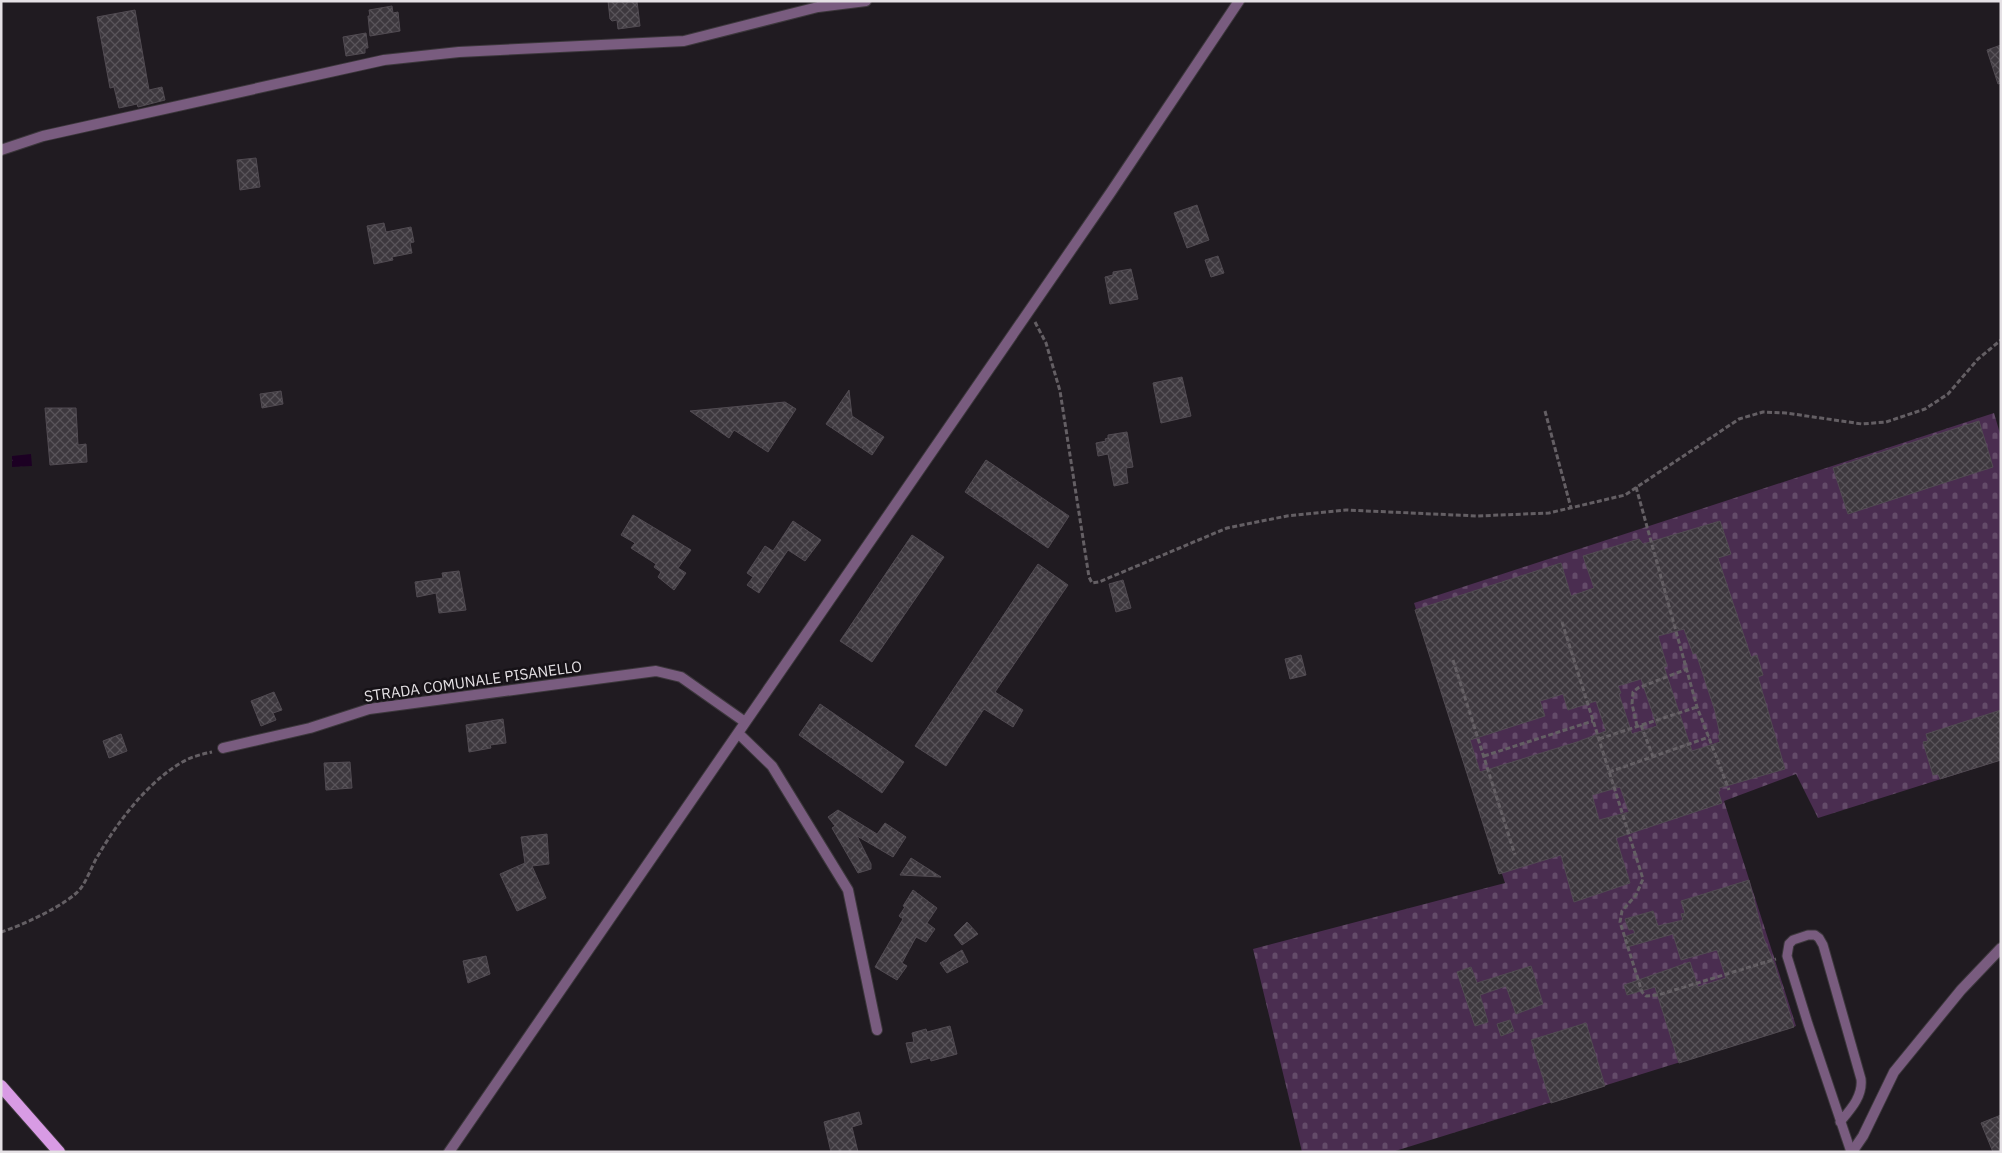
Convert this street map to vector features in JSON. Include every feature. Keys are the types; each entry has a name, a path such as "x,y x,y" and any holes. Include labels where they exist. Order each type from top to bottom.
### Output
{"main road":[{"path":"1,1086 59,1152"}],"street":[{"path":"1,150 43,136 384,60 459,52 684,41 818,7 866,1"},
{"path":"448,1152 1030,310 1239,1"},
{"name":"STRADA COMUNALE PISANELLO","path":"223,748 310,728 369,709 656,671 681,677 745,722"},
{"path":"738,733 772,766 848,890 878,1030"},
{"path":"1851,1152 1863,1136 1894,1072 1961,990 2001,948"}],"lane":[{"path":"1840,1122 1858,1098 1861,1084 1823,945 1820,938 1815,935 1808,936 1794,940 1789,944 1787,956 1808,1024 1840,1122 1851,1152"}],"path":[{"path":"1030,310 1046,343 1060,391 1089,576 1092,583 1099,582 1227,528 1287,516 1346,510 1477,516 1549,513 1625,495 1739,418 1763,412 1786,413 1862,424 1886,422 1925,408 1948,394 1978,359 2001,340"},
{"path":"1545,411 1572,508"},
{"path":"1636,487 1697,707 1729,790"},
{"path":"1562,622 1643,879 1636,895 1622,911 1620,922 1642,992 1646,996 1658,995 1787,956"},
{"path":"1454,660 1515,855"},
{"path":"1653,757 1639,726 1632,704 1634,692 1638,688 1687,669"},
{"path":"1599,739 1697,707"},
{"path":"1484,756 1593,721"},
{"path":"1609,772 1709,737"},
{"path":"1,932 17,928 54,908 80,889 116,826 145,793 172,768 188,759 223,748"}],"green space":[{"path":"1994,413 2001,437 2001,760 1818,818 1796,774 1724,801 1796,1026 1392,1152 1302,1152 1253,949 1505,883 1414,603"}],"water":[{"path":"31,454 32,466 12,467 12,456"}],"building":[{"path":"608,1 637,1 640,26 618,29 617,20 612,21 610,19"},
{"path":"392,6 393,13 398,12 400,31 370,36 369,10"},
{"path":"135,10 149,90 162,87 165,100 138,107 137,104 119,108 114,87 110,88 97,17"},
{"path":"366,33 368,48 365,48 365,53 346,56 343,37"},
{"path":"2001,45 2001,83 1998,84 1987,50"},
{"path":"256,158 260,187 240,190 237,160"},
{"path":"1197,205 1209,240 1187,248 1174,213"},
{"path":"384,223 386,232 411,227 414,242 410,243 412,253 392,257 393,260 374,264 367,226"},
{"path":"1218,256 1224,273 1211,277 1205,260"},
{"path":"1131,269 1138,299 1110,304 1105,277 1113,275 1113,272"},
{"path":"1182,377 1191,416 1161,423 1153,383"},
{"path":"849,390 852,416 884,437 872,455 826,424"},
{"path":"281,391 283,404 262,408 260,394"},
{"path":"785,402 796,409 768,452 734,430 729,438 690,411"},
{"path":"45,408 76,408 78,445 86,444 87,462 50,465"},
{"path":"1979,421 1993,467 1848,514 1833,468"},
{"path":"1127,432 1133,467 1126,468 1128,483 1114,486 1108,454 1098,456 1096,443 1106,441 1105,439 1108,438 1108,435"},
{"path":"986,460 1069,516 1048,548 965,492"},
{"path":"633,515 691,550 678,568 686,573 674,590 658,577 661,572 654,567 656,564 631,548 635,543 621,535"},
{"path":"793,521 821,540 805,561 788,550 759,593 747,585 753,577 747,573 765,546 773,551"},
{"path":"1720,521 1731,554 1718,558 1751,657 1757,655 1763,675 1758,677 1785,769 1719,788 1720,791 1718,791 1722,803 1616,838 1630,883 1574,902 1561,855 1499,874 1415,610 1561,563 1571,596 1594,588 1583,556 1639,539 1643,544","holes":["1684,629 1693,654 1696,653 1715,711 1720,742 1692,751 1664,667 1667,666 1658,636","1641,679 1657,726 1632,734 1618,686","1563,694 1568,710 1596,701 1606,731 1480,772 1470,740 1545,716 1540,701","1620,787 1629,812 1599,820 1592,795"]},
{"path":"912,535 944,557 872,662 840,641"},
{"path":"1038,564 1068,585 995,692 1023,710 1013,727 984,709 946,766 915,746"},
{"path":"459,571 466,610 439,613 436,593 417,597 415,582 443,578 442,573"},
{"path":"1123,580 1131,608 1116,612 1109,584"},
{"path":"1301,655 1306,675 1290,679 1285,659"},
{"path":"274,692 282,710 273,713 276,720 261,726 251,701"},
{"path":"820,704 904,762 882,793 799,735"},
{"path":"2001,710 2001,760 1940,779 1938,774 1933,775 1923,742 1928,741 1926,734"},
{"path":"503,719 506,743 490,745 491,748 469,752 466,725"},
{"path":"121,734 127,751 109,758 103,741"},
{"path":"350,762 352,788 326,790 324,763"},
{"path":"838,810 877,834 885,823 906,837 893,857 857,836 871,864 871,869 858,873 832,828 835,826 828,817"},
{"path":"547,834 549,864 532,866 546,898 517,911 500,874 525,863 521,837"},
{"path":"911,858 941,877 900,875"},
{"path":"1749,880 1764,939 1774,963 1794,1027 1679,1063 1655,987 1627,995 1624,985 1690,962 1698,987 1726,978 1717,950 1681,960 1673,934 1627,947 1624,937 1635,933 1633,929 1629,930 1625,919 1653,911 1658,926 1683,920 1681,914 1685,913 1681,901"},
{"path":"913,890 937,908 927,923 935,929 926,942 916,937 902,963 907,966 897,980 875,967 903,919 899,916"},
{"path":"967,922 978,934 962,945 954,935"},
{"path":"962,950 968,962 947,973 940,963"},
{"path":"486,956 490,974 468,983 463,961"},
{"path":"1531,966 1543,1004 1516,1014 1506,986 1480,995 1488,1022 1475,1026 1457,972 1471,967 1477,983"},
{"path":"1510,1020 1514,1031 1501,1036 1497,1024"},
{"path":"1586,1023 1605,1086 1551,1103 1531,1040"},
{"path":"950,1026 957,1054 931,1061 930,1058 911,1063 906,1043 914,1042 912,1033 926,1029 927,1032"},
{"path":"859,1112 862,1124 852,1127 858,1152 831,1152 824,1122"},
{"path":"2001,1115 2001,1152 1993,1152 1981,1123"}]}
